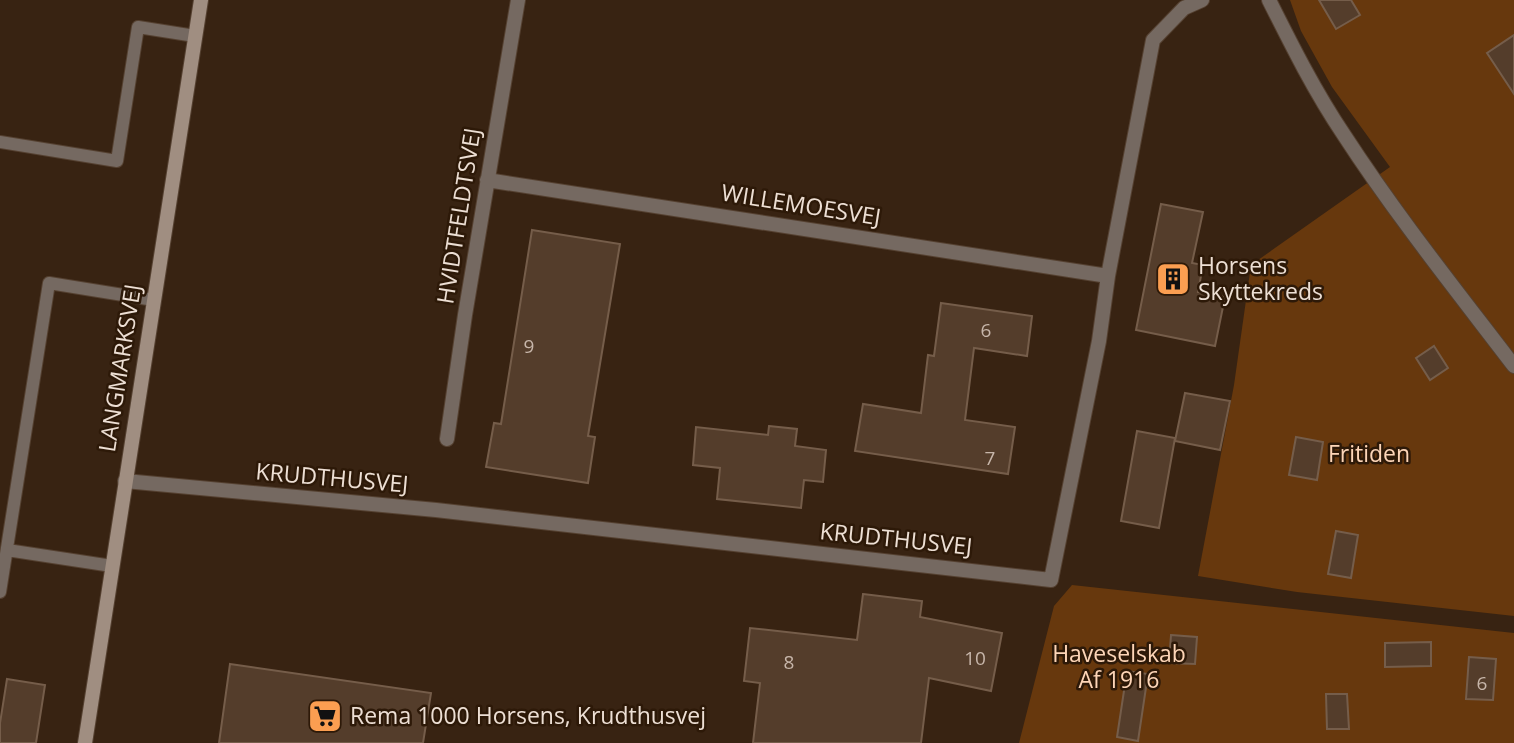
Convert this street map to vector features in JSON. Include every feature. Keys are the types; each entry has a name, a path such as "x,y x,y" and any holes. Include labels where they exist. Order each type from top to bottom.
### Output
{"main road":[{"name":"LANGMARKSVEJ","path":"85,743 201,0"}],"street":[{"name":"HVIDTFELDTSVEJ","path":"447,439 518,0"},
{"name":"KRUDTHUSVEJ","path":"125,481 436,510 1051,580 1099,341 1108,276 1153,40 1184,8 1202,0"},
{"path":"1269,0 1297,57 1343,135 1514,366"},
{"name":"WILLEMOESVEJ","path":"487,180 1108,276"}],"lane":[{"path":"0,142 117,161 138,27 195,36"},
{"path":"0,592 49,284 154,300"},
{"path":"7,550 112,566"}],"green space":[{"name":"Fritiden","path":"1290,0 1514,0 1514,616 1297,592 1198,576 1234,385 1251,265 1390,167 1332,87 1301,31"},
{"name":"Haveselskab Af 1916","path":"1072,585 1514,633 1514,743 1019,743 1054,606"}],"building":[{"path":"1319,0 1351,0 1360,15 1336,29"},
{"path":"1514,35 1514,94 1487,53"},
{"name":"Horsens Skyttekreds","path":"1161,204 1203,212 1192,263 1203,265 1198,292 1225,297 1215,346 1136,330"},
{"path":"532,230 620,244 588,436 595,437 588,483 486,467 494,423 501,424"},
{"path":"941,303 1032,316 1027,356 974,348 965,420 1015,427 1008,474 855,451 863,404 921,413 928,355 934,356"},
{"path":"1434,346 1448,368 1430,380 1416,358"},
{"path":"1185,393 1230,401 1220,450 1175,441"},
{"path":"769,426 797,429 795,446 826,450 823,482 804,480 801,508 717,499 720,468 693,465 696,427 768,435"},
{"path":"1137,431 1175,438 1159,528 1121,521"},
{"path":"1296,437 1323,442 1317,480 1289,475"},
{"path":"1336,531 1358,535 1351,578 1328,574"},
{"path":"863,594 922,601 920,617 1002,633 991,691 929,678 921,743 753,743 760,683 744,681 750,628 857,640"},
{"path":"1171,635 1197,637 1195,664 1169,663"},
{"path":"1431,642 1431,666 1385,667 1385,643"},
{"path":"1469,657 1496,659 1493,700 1466,699"},
{"name":"Rema 1000 Horsens, Krudthusvej","path":"230,664 431,693 423,743 219,743"},
{"path":"1127,671 1148,674 1138,741 1117,737"},
{"path":"7,679 45,685 36,743 0,743 0,723"},
{"path":"1326,694 1347,694 1349,729 1327,729"}],"place":[{"name":"Horsens Skyttekreds","path":"1173,279"},
{"name":"Rema 1000 Horsens, Krudthusvej","path":"325,716"}]}
